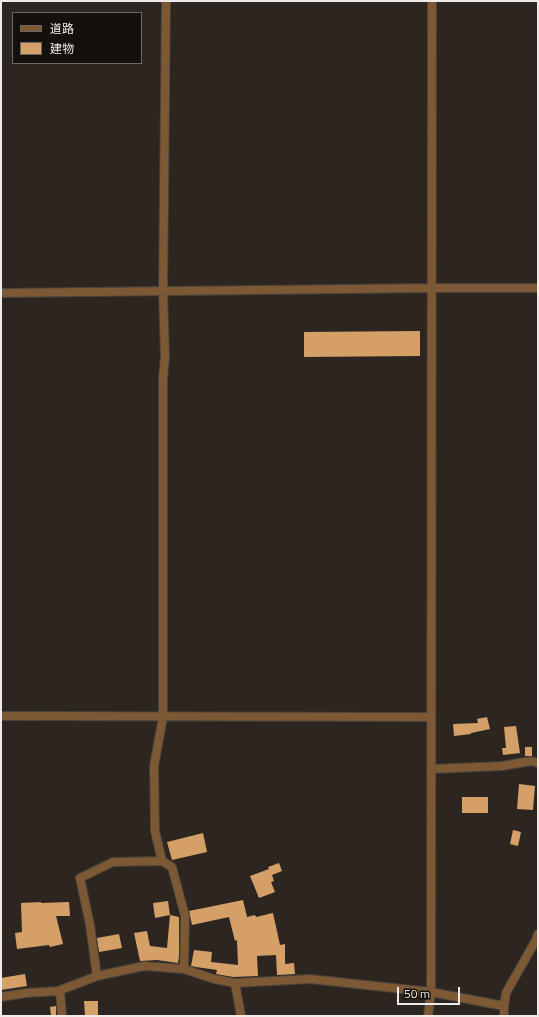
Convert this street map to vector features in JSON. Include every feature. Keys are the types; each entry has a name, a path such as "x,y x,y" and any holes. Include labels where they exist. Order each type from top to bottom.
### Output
{"street":[{"path":"162,861 155,831 154,766 163,717 163,394 165,357 163,290 166,1"},
{"path":"428,1016 431,992 432,1"},
{"path":"1,293 163,290 538,288"},
{"path":"1,716 431,717"},
{"path":"431,769 502,766 531,761 538,763"},
{"path":"97,976 90,925 80,878 113,862 162,861 172,867 185,916 184,969"},
{"path":"504,1016 506,993 538,934"},
{"path":"1,997 26,993 58,992 97,976 144,966 184,969 235,983 310,979 431,992 504,1006"},
{"path":"235,983 241,1016"},
{"path":"60,991 62,1016"}],"building":[{"path":"420,331 420,356 304,357 304,332"},
{"path":"487,717 490,729 471,734 454,736 453,724 478,723 477,719"},
{"path":"516,726 520,753 503,755 502,748 506,748 504,727"},
{"path":"525,747 532,747 532,756 525,756"},
{"path":"519,784 535,786 533,810 517,809"},
{"path":"462,797 488,797 488,813 462,813"},
{"path":"513,830 521,832 518,846 510,844"},
{"path":"203,833 207,852 172,860 167,842"},
{"path":"279,863 282,871 272,875 274,881 271,882 275,892 259,898 250,876 269,869 268,867"},
{"path":"243,900 247,917 255,915 256,917 273,913 280,945 285,944 285,964 294,963 295,974 277,975 276,955 257,956 258,976 233,977 216,974 217,970 191,966 194,950 212,952 211,962 238,965 237,940 235,941 229,917 192,925 189,911"},
{"path":"168,901 170,915 155,918 153,903"},
{"path":"69,902 70,916 56,916 63,944 50,947 49,945 17,949 15,933 22,932 21,903"},
{"path":"170,915 179,917 178,963 157,960 140,961 134,933 147,931 150,946 167,948"},
{"path":"119,934 122,948 99,952 97,938"},
{"path":"25,974 27,986 1,990 1,978"},
{"path":"84,1001 98,1001 98,1016 85,1016"},
{"path":"56,1006 56,1016 51,1016 50,1007"}]}
